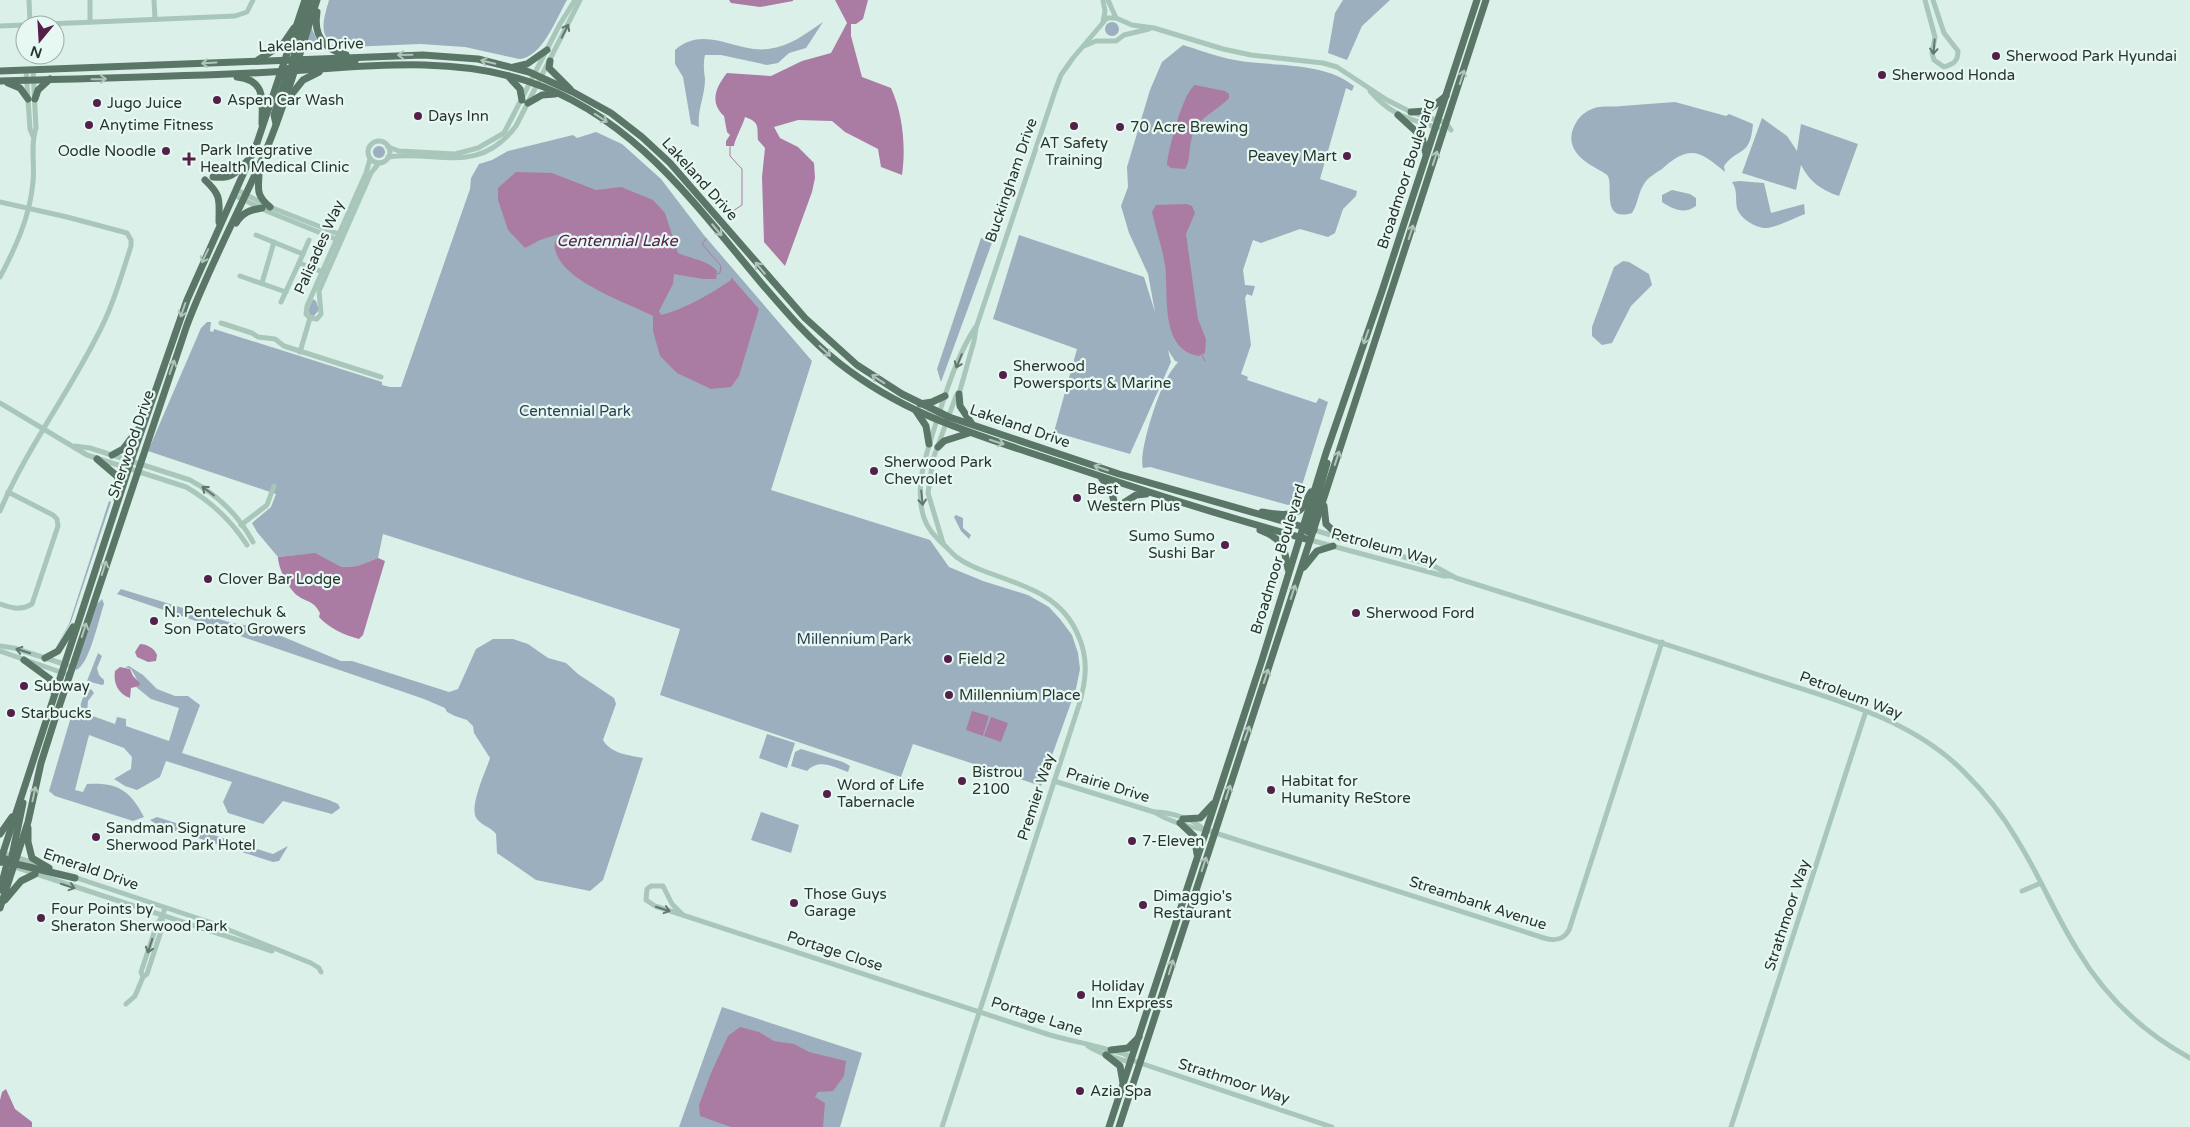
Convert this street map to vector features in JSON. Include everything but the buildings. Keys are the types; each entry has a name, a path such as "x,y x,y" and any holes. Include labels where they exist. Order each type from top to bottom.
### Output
{"main road":[{"name":"Sherwood Drive","path":"1,906 9,862 28,822 41,763 139,463 193,308 259,166 284,104 298,22 305,0"},
{"path":"276,125 274,115 291,66 310,0"},
{"name":"Sherwood Drive","path":"9,862 1,852 52,704 131,460 192,286 236,192 318,0"},
{"path":"318,0 316,22 322,43 336,52 361,56"},
{"name":"Broadmoor Boulevard","path":"1119,1127 1310,540 1308,528 1316,486 1326,453 1477,0"},
{"name":"Broadmoor Boulevard","path":"1109,1127 1197,859 1205,829 1262,660 1288,571 1300,537 1308,528 1325,496 1486,0"},
{"path":"257,61 283,44 298,22"},
{"path":"510,67 527,64 546,50"},
{"path":"291,66 370,60 387,55"},
{"name":"Lakeland Drive","path":"2,81 218,74 361,56 387,55 445,55 510,67 538,76 574,92 625,123 670,163 782,294 839,351 864,370 920,404 939,413 948,421 969,433 1149,493 1310,540"},
{"name":"Lakeland Drive","path":"0,71 257,61 324,70 431,65 474,69 508,75 534,83 594,113 640,146 676,183 790,317 832,357 885,394 937,421 972,424 1119,474 1214,503 1308,528"},
{"path":"550,61 549,68 574,92"},
{"path":"284,104 303,80 324,70"},
{"path":"218,74 243,77 260,88 263,104 261,132"},
{"path":"508,75 520,89 525,101 542,95 558,94"},
{"path":"2,81 20,88 32,99 38,90 50,79"},
{"path":"1411,112 1427,111 1446,96"},
{"path":"1398,115 1422,137 1426,155"},
{"path":"213,177 226,178 238,171 251,157"},
{"path":"226,234 230,232 244,213 249,210 266,208 258,189 259,166"},
{"path":"206,180 217,192 220,205 219,226"},
{"path":"959,394 960,406 972,424"},
{"path":"920,404 932,402 945,396"},
{"path":"916,411 926,426 929,444"},
{"path":"112,455 123,449 130,442 145,419"},
{"path":"938,447 944,441 969,433"},
{"path":"1308,528 1327,465 1326,453"},
{"path":"97,459 118,477 116,494 118,502"},
{"path":"1100,476 1118,502 1136,495 1149,493"},
{"path":"1214,503 1285,514 1300,510 1316,486"},
{"path":"1325,496 1325,521 1341,538"},
{"path":"1232,518 1277,538 1284,548 1288,571"},
{"path":"1298,576 1317,551 1333,546"},
{"path":"45,658 54,654 61,646 83,606"},
{"path":"24,660 45,674 52,682 52,704"},
{"path":"0,890 23,806 22,794"},
{"path":"1197,859 1194,836 1182,821 1200,818 1215,802"},
{"path":"0,834 17,809"},
{"path":"28,822 28,842 32,858 49,868"},
{"path":"9,862 75,878"},
{"path":"1,906 21,881 35,874"},
{"path":"1123,1084 1120,1066 1109,1053 1128,1048 1139,1037"}],"street":[{"path":"29,0 30,15"},
{"path":"90,0 90,22"},
{"path":"154,0 155,19"},
{"path":"65,23 244,14 250,9 253,0"},
{"path":"538,76 546,50 575,0"},
{"path":"538,76 550,61 580,0"},
{"path":"1103,0 1105,11 1101,33 1106,40"},
{"path":"1108,0 1119,20 1124,35"},
{"path":"1925,0 1935,37 1932,53 1934,60 1944,67 1956,61 1958,52 1944,32 1933,0"},
{"path":"1102,24 1110,17 1223,49 1323,63 1345,71 1387,100 1445,127"},
{"name":"Buckingham Drive","path":"948,421 959,394 976,328 1055,91 1073,58 1102,24"},
{"path":"0,26 15,25"},
{"path":"1083,47 1096,41 1116,41 1124,35 1154,28"},
{"path":"0,277 20,235 30,208 34,181 33,136 30,129 32,99 30,70"},
{"name":"Palisades Way","path":"525,101 516,126 507,136 480,155 461,158 401,155 388,157 380,163 370,173 340,238 307,306 306,314 310,318 317,319 321,314 319,291 340,238 366,173 370,159 368,149 372,144 381,142 399,151 455,154 478,148 504,133 525,101 538,76"},
{"path":"1365,85 1384,107 1398,115 1437,124"},
{"path":"388,147 388,157"},
{"path":"370,159 380,163"},
{"path":"236,192 266,208 340,238"},
{"path":"0,202 30,208 127,234 131,240 131,246 113,300 97,336 22,463 0,511"},
{"path":"256,235 303,254"},
{"path":"281,302 309,240"},
{"path":"262,284 274,242"},
{"path":"299,263 323,272"},
{"path":"240,276 286,292"},
{"path":"300,352 310,318"},
{"path":"221,323 252,333 258,338 275,339 284,346 300,352 381,377"},
{"name":"Buckingham Drive","path":"939,413 968,338 976,328"},
{"path":"0,403 87,455 186,487 221,511 250,543 243,524 227,505 204,487 190,480 131,460 90,448 74,446"},
{"name":"Premier Way","path":"939,413 922,470 921,492 924,518 933,535 958,558 975,568 1038,590 1062,609 1074,625 1084,654 1086,679 942,1127"},
{"path":"943,543 928,492 930,471 948,421"},
{"path":"236,528 267,505 274,486"},
{"path":"0,604 17,609 25,608 32,604 58,526 57,519 53,515 8,492"},
{"name":"Petroleum Way","path":"1308,528 1434,566 1452,576 1662,642 1866,711 1918,737 1963,770 1997,810 2016,836 2078,951 2104,988 2148,1031 2190,1058"},
{"name":"Petroleum Way","path":"1310,540 1444,576 1452,576"},
{"name":"Streambank Avenue","path":"1205,829 1544,938 1555,940 1562,938 1569,930 1662,642"},
{"path":"0,646 72,667"},
{"path":"0,651 69,676"},
{"name":"Strathmoor Way","path":"1731,1127 1866,711"},
{"name":"Prairie Drive","path":"1054,781 1154,812 1164,819 1182,821 1194,828 1205,829"},
{"name":"Emerald Drive","path":"9,862 49,868 219,926 311,963 319,968 321,972"},
{"name":"Emerald Drive","path":"9,862 22,870 162,917 285,954"},
{"path":"2022,891 2041,883"},
{"name":"Portage Close","path":"683,915 672,904 663,886 651,886 647,889 646,900 683,915 980,1011"},
{"path":"126,1004 135,996 143,977 147,974 163,925 162,917 165,908"},
{"name":"Portage Lane","path":"980,1011 1087,1046 1095,1052 1109,1053 1126,1061 1130,1059"},
{"name":"Strathmoor Way","path":"1130,1059 1332,1127"}],"green space":[{"path":"329,0 567,0 548,36 541,45 535,52 519,59 465,47 420,44 349,47 338,45 326,37 324,31"},
{"path":"1343,0 1390,0 1362,26 1347,60 1328,53 1335,13"},
{"path":"823,22 806,48 789,53 778,63 767,65 721,55 705,55 705,85 699,115 699,127 691,124 683,77 675,64 675,50 686,43 698,39 709,39 756,49 768,49 797,39"},
{"path":"1112,22 1117,24 1119,29 1117,34 1112,36 1107,34 1105,29 1107,24"},
{"path":"311,27 318,42 307,51 304,50"},
{"path":"1183,45 1235,60 1297,66 1328,72 1354,86 1352,91 1346,88 1320,179 1357,191 1356,196 1343,209 1335,233 1328,237 1300,229 1261,243 1253,240 1243,270 1245,285 1255,286 1252,296 1247,294 1245,298 1251,345 1241,374 1248,377 1247,380 1316,403 1319,398 1328,402 1299,495 1295,503 1288,505 1150,467 1143,468 1143,450 1154,409 1167,378 1178,362 1175,361 1168,350 1171,362 1130,454 1054,432 1077,349 993,319 1019,235 1144,277 1155,312 1148,274 1129,233 1121,206 1128,187 1127,167 1150,90 1162,62"},
{"path":"1675,102 1726,116 1729,114 1753,124 1749,142 1743,150 1724,166 1725,172 1701,155 1694,153 1680,156 1652,175 1646,182 1640,191 1632,213 1622,215 1615,212 1610,201 1609,179 1607,175 1587,163 1574,148 1572,136 1577,121 1586,112 1599,107"},
{"path":"1762,118 1787,136 1797,151 1801,124 1858,144 1839,196 1817,185 1801,165 1796,190 1742,173"},
{"name":"Centennial Park","path":"596,132 622,144 661,179 703,234 812,361 771,490 930,540 949,567 983,581 1028,595 1049,607 1072,635 1078,653 1080,669 1076,689 1041,786 913,744 901,777 660,695 680,629 383,534 378,558 357,566 342,567 328,560 308,554 278,557 252,523 271,507 276,494 148,451 201,328 207,322 211,322 210,331 213,332 214,329 382,382 382,385 401,387 470,189 471,178 479,164 492,160 508,151 573,135 577,138"},
{"path":"377,146 381,146 385,152 381,158 377,158 373,154 373,150"},
{"path":"1732,182 1764,183 1771,213 1804,204 1805,214 1768,228 1754,225 1742,216 1737,208 1736,192"},
{"path":"1672,190 1690,194 1696,198 1696,206 1683,211 1674,209 1662,202 1662,195"},
{"path":"981,238 993,240 941,382 937,369"},
{"path":"1623,261 1629,262 1649,274 1652,285 1631,306 1612,343 1602,345 1592,336 1592,327 1614,267"},
{"path":"313,299 316,301 319,310 314,316 310,315 308,310"},
{"path":"109,501 111,502 71,622 55,648 69,624"},
{"path":"956,515 963,518 963,528 971,535 969,539 961,531 954,517"},
{"path":"121,589 232,623 262,628 341,661 352,661 449,692 458,689 476,649 493,639 513,639 528,644 548,658 566,663 578,674 614,698 616,704 603,740 606,745 615,751 643,758 603,880 590,891 536,880 497,853 496,834 479,821 475,814 476,798 490,758 474,733 473,726 467,720 455,716 447,712 445,708 424,699 117,594"},
{"path":"102,599 104,604 93,641 81,667 76,670 75,668 97,604"},
{"path":"98,653 102,656 97,668 99,675 104,680 102,685 87,681"},
{"path":"129,666 143,675 157,689 175,696 188,696 200,705 182,753 329,800 338,804 340,808 332,814 283,801 263,824 228,813 223,802 232,782 166,761 160,777 137,790 125,786 114,779 131,769 132,757 124,748 89,735 75,790 83,792 87,784 115,786 128,794 144,817 133,821 55,796 49,791 73,710 79,713 84,696 91,689 94,693 88,701 87,714 115,724 117,717 126,719 126,726 169,741 179,708 151,699 136,687 139,686 135,675 131,669 125,667"},
{"path":"767,734 795,743 787,768 759,758"},
{"path":"801,749 843,762 850,766 848,772 822,764 816,765 807,771 791,766 795,752"},
{"path":"761,812 799,825 791,853 751,840"},
{"path":"157,817 273,854 288,846 279,861 273,862 160,826 150,820"},
{"path":"722,1007 862,1053 840,1127 679,1127"}],"water":[{"path":"729,0 793,1 760,7 731,3"},
{"path":"835,0 868,0 863,19 856,24 851,24 851,36 862,77 891,88 895,98 901,120 904,153 902,175 881,167 878,149 845,132 832,121 798,120 774,127 780,138 798,147 814,163 815,178 812,192 785,266 764,242 762,177 765,148 758,140 757,125 745,117 734,146 726,146 726,141 730,135 727,132 724,116 719,111 715,100 716,94 727,73 771,76 802,61 831,53 847,23"},
{"path":"1195,85 1225,91 1229,94 1229,98 1196,127 1191,139 1185,169 1171,168 1167,165 1177,122 1186,98"},
{"name":"Centennial Lake","path":"516,172 552,173 596,190 621,187 653,200 665,213 678,253 704,262 717,271 716,279 703,279 674,274 673,284 659,311 661,315 678,310 716,290 731,280 731,277 759,309 739,376 731,387 711,389 677,373 660,356 653,331 653,316 596,289 569,271 560,260 555,249 555,243 559,234 540,240 525,248 508,230 498,200 498,188"},
{"path":"1187,204 1192,206 1195,213 1186,234 1198,319 1206,339 1205,353 1199,356 1186,352 1177,343 1172,332 1168,319 1165,265 1152,212 1156,205"},
{"path":"315,553 342,567 357,566 378,558 385,561 363,635 359,639 327,625 319,617 320,613 315,606 295,593 285,578 278,557"},
{"path":"140,644 154,650 157,655 156,661 148,662 137,657 135,652"},
{"path":"120,667 130,669 133,676 140,683 139,686 131,688 130,698 122,694 117,688 115,671"},
{"path":"972,711 989,716 983,736 966,730"},
{"path":"991,717 1008,723 1001,742 984,736"},
{"path":"740,1027 759,1032 774,1041 794,1044 809,1052 846,1061 844,1076 833,1091 818,1092 815,1097 825,1103 823,1127 731,1127 700,1116 699,1105 711,1073 728,1036"},
{"path":"6,1089 15,1109 32,1122 32,1127 0,1127 0,1100 2,1092"}],"waterway":[{"path":"730,146 730,156 742,169 742,205 730,213"},
{"path":"706,239 702,244 721,266 720,273 717,274"},
{"path":"1202,355 1205,361"}],"place":[{"name":"Sherwood Park Hyundai","path":"1996,56"},
{"name":"Sherwood Honda","path":"1882,75"},
{"name":"Aspen Car Wash","path":"217,100"},
{"name":"Jugo Juice","path":"97,103"},
{"name":"Days Inn","path":"418,116"},
{"name":"Anytime Fitness","path":"89,125"},
{"name":"AT Safety Training","path":"1074,126"},
{"name":"70 Acre Brewing","path":"1120,127"},
{"name":"Oodle Noodle","path":"166,151"},
{"name":"Peavey Mart","path":"1347,156"},
{"name":"Park Integrative Health Medical Clinic","path":"189,159"},
{"name":"Sherwood Powersports & Marine","path":"1003,375"},
{"name":"Sherwood Park Chevrolet","path":"874,471"},
{"name":"Best Western Plus","path":"1077,498"},
{"name":"Sumo Sumo Sushi Bar","path":"1225,545"},
{"name":"Clover Bar Lodge","path":"208,579"},
{"name":"Sherwood Ford","path":"1356,613"},
{"name":"N. Pentelechuk & Son Potato Growers","path":"154,621"},
{"name":"Field 2","path":"948,659"},
{"name":"Subway","path":"24,686"},
{"name":"Millennium Place","path":"949,695"},
{"name":"Starbucks","path":"11,713"},
{"name":"Bistrou 2100","path":"962,781"},
{"name":"Habitat for Humanity ReStore","path":"1271,790"},
{"name":"Word of Life Tabernacle","path":"827,794"},
{"name":"Sandman Signature Sherwood Park Hotel","path":"96,837"},
{"name":"7-Eleven","path":"1132,841"},
{"name":"Those Guys Garage","path":"794,903"},
{"name":"Dimaggio's Restaurant","path":"1143,905"},
{"name":"Four Points by Sheraton Sherwood Park","path":"41,918"},
{"name":"Holiday Inn Express","path":"1081,995"},
{"name":"Azia Spa","path":"1080,1091"}],"park label":[{"name":"Millennium Park","path":"854,639"}]}
